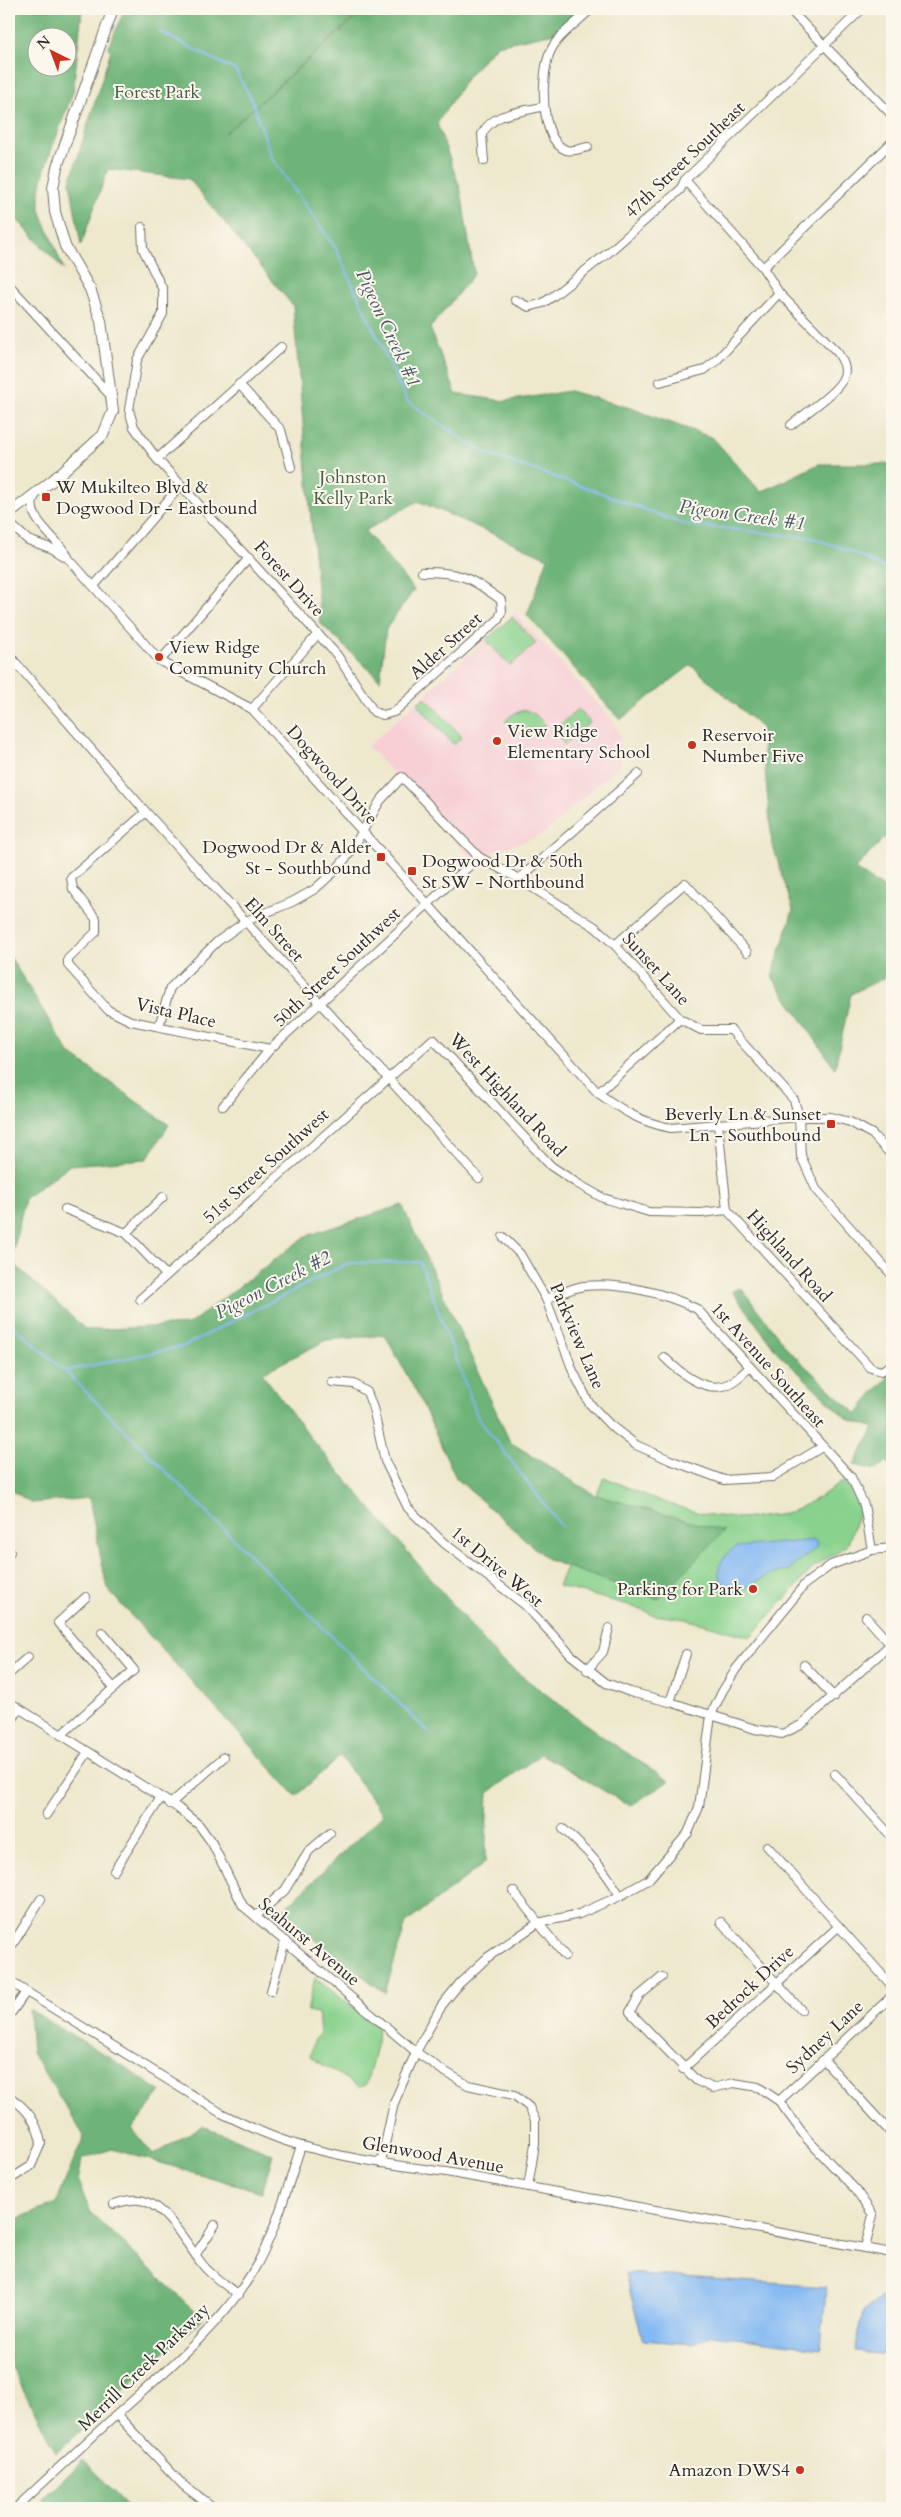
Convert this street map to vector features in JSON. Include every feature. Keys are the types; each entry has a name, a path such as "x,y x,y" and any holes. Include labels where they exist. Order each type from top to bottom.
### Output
{"main road":[{"path":"9,514 37,493 104,435 113,411 101,321 90,289 65,246 55,212 54,188 57,167 113,9"}],"street":[{"path":"588,147 570,151 564,149 552,134 544,106 545,65 552,49 560,37 591,9"},
{"path":"789,9 892,115"},
{"name":"47th Street Southeast","path":"514,300 529,306 543,303 657,211 680,190 685,180 862,9"},
{"path":"484,161 482,134 492,121 500,116 544,106"},
{"path":"763,268 892,142"},
{"path":"685,180 763,268 779,293 838,353 844,364 845,375 837,386 791,425"},
{"name":"Forest Drive","path":"142,227 143,249 163,290 163,314 136,360 129,410 134,427 157,459 250,558 337,655 374,712"},
{"path":"9,285 112,397"},
{"path":"660,382 704,370 716,361 779,293"},
{"path":"157,459 281,347"},
{"path":"239,384 281,430 291,468"},
{"path":"94,586 181,485"},
{"path":"37,493 31,504 32,512 64,548 69,559"},
{"name":"Dogwood Drive","path":"9,523 28,540 53,549 69,559 160,661 252,709 428,902 598,1093 629,1115 652,1124 671,1128 798,1116 831,1117 850,1122 872,1134 892,1156"},
{"path":"160,661 250,558"},
{"name":"Alder Street","path":"374,712 382,715 394,712 498,620 502,611 501,600 467,577 449,572 422,572"},
{"path":"252,709 318,634"},
{"name":"Elm Street","path":"9,655 146,812 479,1178"},
{"path":"519,879 638,774"},
{"name":"Sunset Lane","path":"362,829 380,801 402,777 479,857 519,879 595,927 615,945 680,1020 701,1030 731,1030 794,1100 798,1116 801,1156 816,1189 892,1275"},
{"name":"Vista Place","path":"146,812 71,878 73,889 96,919 96,932 68,959 68,965 108,1010 131,1021 270,1049"},
{"path":"160,1026 170,988 218,941 246,921 270,913 315,889 334,872 350,853 362,829"},
{"name":"50th Street Southwest","path":"224,1106 270,1049 479,857"},
{"path":"615,945 686,883 747,952"},
{"path":"598,1093 680,1020"},
{"name":"West Highland Road","path":"413,1056 433,1039 551,1166 603,1198 649,1212 686,1214 727,1210"},
{"name":"51st Street Southwest","path":"140,1299 413,1056"},
{"name":"Highland Road","path":"718,1124 727,1210 871,1368 881,1370 892,1365"},
{"path":"126,1233 163,1197"},
{"path":"65,1208 126,1233 166,1275"},
{"name":"Parkview Lane","path":"503,1237 524,1261 546,1299 573,1371 589,1403 610,1425 636,1445 724,1480 772,1477 822,1447"},
{"name":"1st Avenue Southeast","path":"546,1299 582,1286 604,1286 680,1300 698,1309 851,1477 864,1505 872,1550"},
{"path":"664,1357 679,1372 698,1382 716,1387 731,1383 750,1367"},
{"name":"1st Drive West","path":"332,1382 354,1384 367,1392 373,1408 385,1461 408,1508 444,1543 525,1605 587,1670 606,1683 630,1692 670,1702 755,1729 782,1734 802,1725 891,1644"},
{"path":"381,2163 394,2103 416,2052 442,2005 460,1983 488,1957 538,1923 579,1914 620,1896 648,1880 688,1834 699,1806 711,1715 736,1669 805,1584 831,1565 872,1550 892,1548"},
{"path":"86,1597 58,1623 114,1688"},
{"path":"866,1618 891,1644"},
{"path":"587,1670 603,1652 609,1628"},
{"path":"61,1735 134,1670 102,1632"},
{"path":"670,1702 686,1654"},
{"path":"9,1674 28,1657"},
{"path":"804,1665 834,1696"},
{"name":"Seahurst Avenue","path":"9,1702 192,1819 204,1831 212,1843 243,1906 416,2052 459,2080 514,2095 529,2107 535,2120 535,2144 528,2187"},
{"path":"9,1724 19,1709"},
{"path":"46,1815 88,1752"},
{"path":"170,1804 224,1757"},
{"path":"835,1774 892,1837"},
{"path":"114,1871 160,1799"},
{"path":"563,1829 590,1852 607,1873 620,1896"},
{"path":"256,1916 285,1890 308,1851 330,1833"},
{"path":"767,1846 892,1986"},
{"path":"513,1891 565,1956"},
{"path":"9,1950 41,1899"},
{"path":"721,1922 778,1982 801,2010"},
{"name":"Bedrock Drive","path":"683,2069 838,1927"},
{"path":"271,1991 285,1942"},
{"path":"662,1977 639,1996 630,2012 683,2069 697,2081 713,2088 734,2084 758,2087 779,2101 807,2139 856,2190 873,2215 865,2248"},
{"name":"Glenwood Avenue","path":"9,1981 221,2114 301,2146 381,2163 528,2187 892,2254"},
{"path":"9,2016 26,1992"},
{"name":"Sydney Lane","path":"779,2101 892,1996"},
{"path":"824,2060 892,2134"},
{"path":"9,2096 25,2108 38,2130 41,2143 31,2166 23,2173 9,2180"},
{"name":"Merrill Creek Parkway","path":"16,2508 187,2352 216,2322 238,2295 262,2252 280,2208 301,2146"},
{"path":"114,2204 130,2199 144,2201 155,2207 196,2254 203,2265 238,2295"},
{"path":"196,2254 214,2224"},
{"path":"117,2415 183,2485 213,2508"}],"shaded area":[{"name":"View Ridge Elementary School","path":"515,613 614,722 620,736 621,764 542,835 493,851 477,865 368,746"}],"green space":[{"path":"9,9 86,9 82,11 78,47 78,28 28,28 28,78 75,78 73,92 46,165 40,189 40,210 64,270 9,211"},
{"path":"125,9 364,9 225,133 366,9 580,9 554,33 497,45 468,76 437,123 461,191 474,274 430,328 456,394 505,401 570,391 630,408 713,438 761,492 819,464 892,464 892,830 855,869 892,894 892,974 851,994 835,1068 772,977 793,910 772,843 761,727 691,665 620,720 527,615 548,558 418,501 365,531 414,590 386,629 380,680 320,623 293,306 189,179 108,169 81,245 70,182 111,50 108,48"},
{"path":"512,617 536,643 510,666 486,640"},
{"path":"425,697 462,737 454,745 417,704"},
{"path":"578,709 590,722 565,745 553,731"},
{"path":"525,710 535,714 546,725 534,731 525,732 516,729 505,721 513,714"},
{"path":"9,955 69,1053 169,1125 147,1159 70,1165 25,1198 11,1261 86,1330 188,1325 306,1236 402,1205 510,1442 595,1495 724,1531 658,1599 548,1560 456,1478 420,1399 385,1335 327,1340 262,1373 309,1436 499,1659 603,1737 669,1781 630,1806 541,1754 488,1793 485,1863 406,1923 385,1993 280,1913 383,1814 340,1756 296,1796 107,1589 89,1498 32,1503 9,1489"},
{"path":"741,1288 790,1352 857,1414 892,1373 892,1466 885,1463 876,1470 854,1465 874,1428 846,1418 778,1353 732,1291"},
{"path":"604,1477 663,1502 704,1514 746,1518 786,1514 811,1502 844,1481 855,1496 860,1509 847,1546 814,1567 750,1637 685,1619 654,1615 628,1605 558,1586"},
{"path":"315,1978 378,2026 377,2042 366,2085 360,2087 310,2057 314,2041 320,2033 318,2013 307,2011"},
{"path":"29,2009 122,2065 161,2092 132,2129 153,2155 202,2126 273,2154 262,2192 112,2149 82,2159 78,2182 91,2213 202,2318 56,2453 9,2362 9,2222 56,2203 84,2136 32,2053"},
{"path":"83,2460 129,2508 50,2508 42,2499"}],"water":[{"path":"815,1540 818,1546 787,1571 771,1574 735,1593 727,1588 719,1576 719,1570 724,1558 736,1547"},
{"path":"625,2273 826,2287 821,2349 712,2335 692,2344 643,2340"},
{"path":"887,2292 892,2293 892,2355 855,2352 863,2312"}],"waterway":[{"name":"Pigeon Creek #1","path":"160,32 235,70 253,102 271,157 335,247 407,401 482,452 596,491 683,524 813,538 850,551 892,572"},
{"name":"Pigeon Creek #2","path":"65,1371 184,1346 348,1263 420,1262 478,1418 561,1526"},
{"path":"9,1322 65,1371 428,1732"}],"place":[{"name":"W Mukilteo Blvd & Dogwood Dr - Eastbound","path":"46,497"},
{"name":"View Ridge Community Church","path":"159,657"},
{"name":"View Ridge Elementary School","path":"497,741"},
{"name":"Reservoir Number Five","path":"692,745"},
{"name":"Dogwood Dr & Alder St - Southbound","path":"381,857"},
{"name":"Dogwood Dr & 50th St SW - Northbound","path":"412,871"},
{"name":"Beverly Ln & Sunset Ln - Southbound","path":"831,1124"},
{"name":"Parking for Park","path":"753,1589"},
{"name":"Amazon DWS4","path":"800,2470"}],"park label":[{"name":"Forest Park","path":"157,92"},
{"name":"Johnston Kelly Park","path":"353,487"}]}
